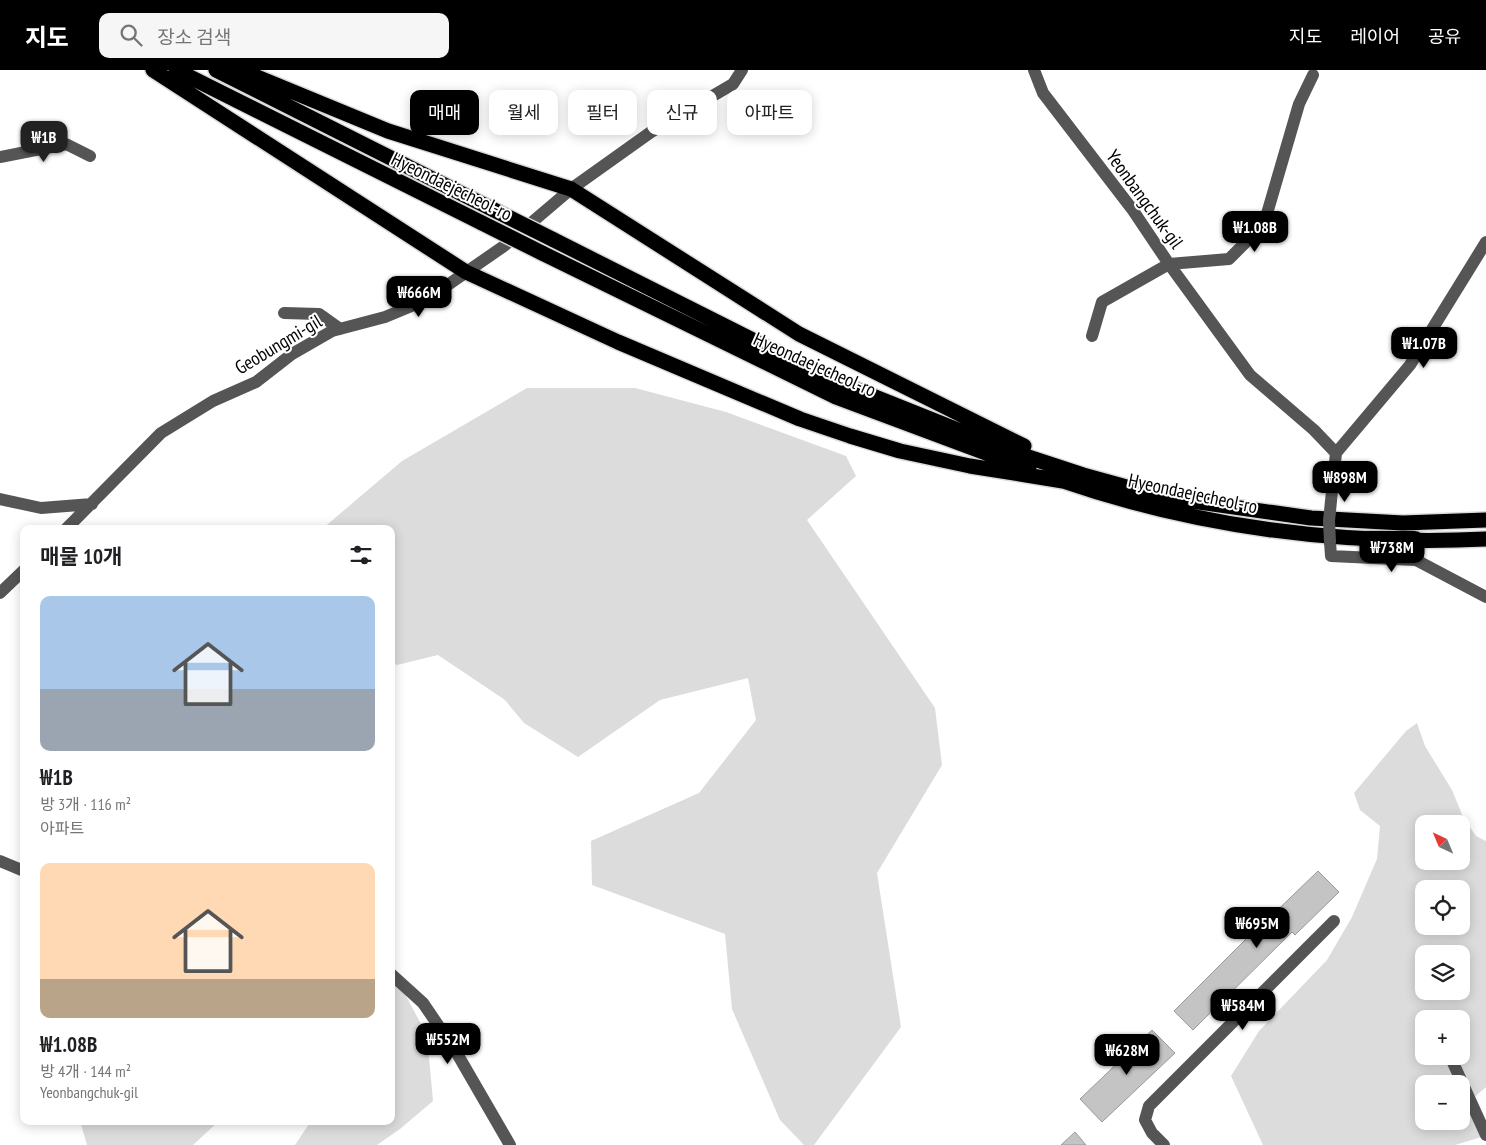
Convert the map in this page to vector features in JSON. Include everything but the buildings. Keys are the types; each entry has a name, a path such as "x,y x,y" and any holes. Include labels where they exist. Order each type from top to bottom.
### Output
{"highway":[{"path":"153,70 466,272 618,342 800,419 900,451 970,466 1072,478"},
{"name":"Hyeondaejecheol-ro","path":"176,70 836,397 947,440 1072,478 1155,508 1220,523 1365,538 1486,539"},
{"name":"Hyeondaejecheol-ro","path":"216,70 830,379 1013,452 1072,478 1163,497 1311,518 1403,523 1486,520"},
{"path":"240,70 388,131 570,190 799,334 1072,478"}],"street":[{"name":"Geobungmi-gil","path":"70,525 161,433 213,401 256,382 292,354 332,331 385,317 426,300 504,246 570,190 651,132 733,84 742,70"},
{"name":"Yeonbangchuk-gil","path":"1034,70 1043,93 1132,209 1169,264 1250,375 1314,430 1336,454"},
{"path":"1092,336 1102,302 1169,264 1229,259 1264,224 1299,104 1313,75"},
{"path":"0,157 66,144 90,156"},
{"path":"1486,242 1410,365 1336,454 1329,521 1331,556 1416,560 1486,597"},
{"path":"284,313 319,314 340,329"},
{"path":"0,499 41,508 92,504"},
{"path":"0,593 20,574"},
{"path":"0,861 20,869"},
{"path":"1164,1145 1152,1133 1145,1120 1150,1106 1334,920"},
{"path":"395,978 423,1003 455,1050 508,1145"},
{"path":"1454,1065 1486,1135"}],"shaded area":[{"path":"527,388 635,388 726,412 846,456 856,476 807,520 935,708 942,765 877,873 901,1027 814,1145 804,1145 780,1120 732,1009 725,934 592,885 591,841 699,793 756,720 748,678 660,700 578,757 524,723 505,700 438,655 395,664 395,525 327,525 402,461"},
{"path":"1417,723 1425,746 1452,790 1462,815 1415,815 1415,870 1470,870 1470,827 1476,836 1486,841 1486,1087 1470,1101 1485,1136 1455,1145 1263,1145 1231,1076 1259,1031 1327,960 1352,917 1377,859 1380,826 1360,810 1354,793 1406,731"},
{"path":"395,975 427,1035 433,1101 400,1129 377,1145 295,1145 308,1125 395,1125"},
{"path":"81,1125 215,1125 193,1145 87,1145"}]}
